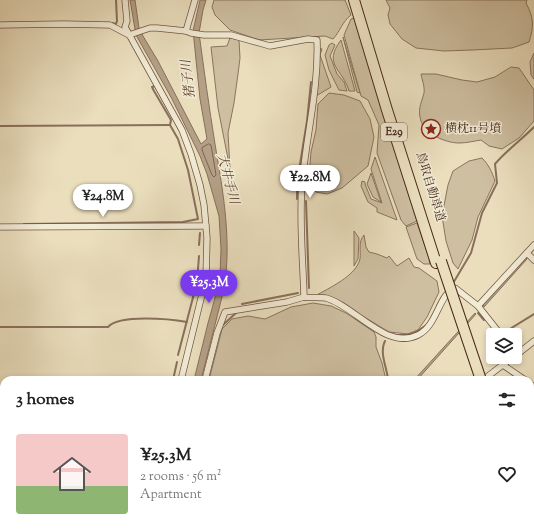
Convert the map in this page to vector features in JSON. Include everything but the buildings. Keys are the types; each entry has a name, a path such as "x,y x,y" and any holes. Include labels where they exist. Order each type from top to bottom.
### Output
{"highway":[{"name":"鳥取自動車道","path":"354,0 398,147 438,262 481,376"},
{"name":"鳥取自動車道","path":"360,0 438,262 474,376"}],"street":[{"path":"125,0 127,21 125,27 182,130 200,185 207,238 206,278 182,376"},
{"path":"186,31 195,0"},
{"path":"0,26 64,24 110,25 129,35 150,28 186,31 191,34 231,35 270,46 308,39 317,40 315,82 302,184 301,210 304,297"},
{"path":"0,227 206,226"},
{"path":"478,306 534,245"},
{"path":"527,254 534,260"},
{"path":"206,376 217,333 225,312 260,307 304,297 326,298 376,330 398,338 410,339 420,334 430,326 443,300 452,289 455,288 478,306 495,328"},
{"path":"522,350 534,341"},
{"path":"488,376 503,365 519,376"}],"shaded area":[{"path":"214,0 345,0 351,15 333,39 325,36 259,40 230,30 215,15 212,7"},
{"path":"386,0 527,0 526,3 532,18 531,36 529,42 512,48 444,51 416,48 402,39 390,24 388,15 390,8"},
{"path":"355,18 417,221 406,226 401,220 377,153 379,125 368,100 361,96 344,35 351,19"},
{"path":"343,37 360,93 357,92"},
{"path":"230,38 239,40 240,58 228,133 230,169 218,108 211,47 227,46"},
{"path":"341,40 355,91 349,91 334,61 333,55"},
{"path":"332,43 335,45 330,56 337,74 344,82 347,91 339,90 329,70 325,55 329,45"},
{"path":"319,48 322,49 320,55 331,87 316,96"},
{"path":"534,53 534,79 531,75 530,62"},
{"path":"511,67 519,68 534,90 534,121 519,138 502,149 489,146 481,140 453,143 435,136 425,128 420,114 424,93 421,74 436,74 477,82 495,77"},
{"path":"329,93 344,95 360,101 370,119 374,137 368,166 342,188 327,194 316,192 310,186 309,177 318,104"},
{"path":"375,157 397,220 377,212 377,208 368,202 361,186 362,181 365,182 371,199 382,203 371,169"},
{"path":"482,158 487,163 495,181 478,217 472,240 458,269 453,263 446,241 442,216 448,185 453,171 469,161"},
{"path":"371,173 381,202 373,197 367,184"},
{"path":"417,223 430,260 430,264 424,264 417,259 406,227"},
{"path":"354,231 359,238 358,259 354,266"},
{"path":"364,235 366,247 369,252 387,258 389,256 397,266 409,258 414,267 419,268 437,281 439,292 427,317 418,330 408,334 389,332 338,301 315,296 341,281 353,271 360,259 360,243"},
{"path":"313,303 331,306 346,313 374,332 376,337 376,347 385,376 210,376 222,329 232,319 248,316 265,319 291,307"}],"water":[{"path":"130,0 135,0 139,28 158,61 201,144 207,139 200,99 193,31 200,0 206,0 199,33 226,216 227,252 224,289 202,376 195,376 220,275 221,249 219,216 207,174 200,156 172,99 136,35"},
{"path":"526,258 527,259 484,307 483,304"},
{"path":"475,313 476,314 421,376 418,376"}],"waterway":[{"path":"112,23 116,24 117,21 116,0"},
{"path":"297,199 297,183 307,121 311,82"},
{"path":"24,224 183,222 198,219 188,170 178,139 170,125 171,120 152,87 155,86"},
{"path":"0,126 170,125"},
{"path":"452,285 471,253 482,213 497,183 495,164 534,127"},
{"path":"306,201 309,288"},
{"path":"199,245 200,233"},
{"path":"178,355 197,282 199,256"},
{"path":"242,304 298,293"},
{"path":"437,306 442,297"},
{"path":"223,325 237,312"},
{"path":"478,313 484,320"},
{"path":"511,328 534,314"},
{"path":"0,327 108,327 123,320 146,318 187,322"},
{"path":"400,335 414,333 425,326"},
{"path":"385,341 383,346 383,355 387,376"},
{"path":"174,376 177,362"}],"place":[{"name":"横枕11号墳","path":"431,129"}],"water label":[{"name":"猪子川","path":"189,79"},
{"name":"大井手川","path":"227,179"}]}
